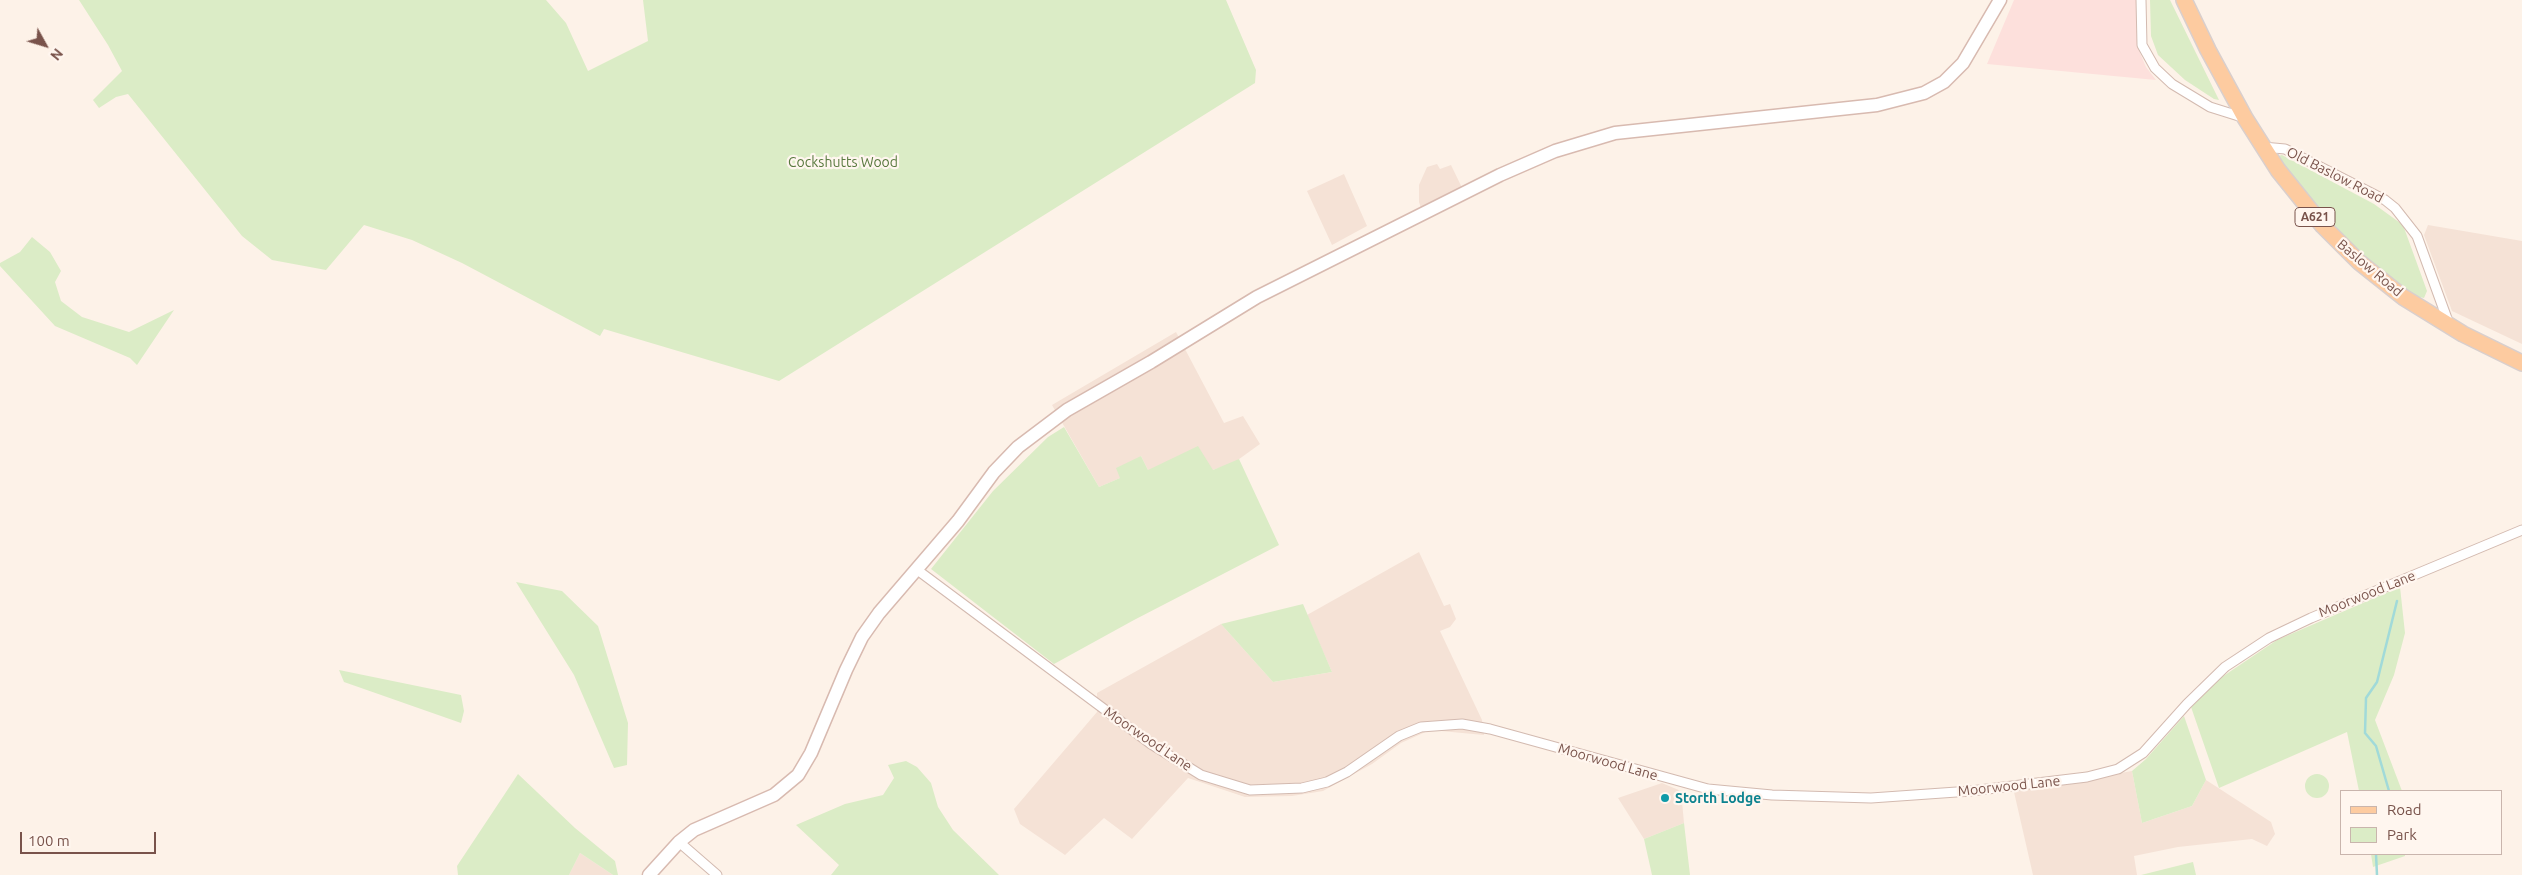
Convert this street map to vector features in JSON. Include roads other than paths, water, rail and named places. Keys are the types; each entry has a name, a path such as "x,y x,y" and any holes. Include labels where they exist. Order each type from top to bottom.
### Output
{"main road":[{"path":"649,875 679,842 694,830 774,795 798,775 811,752 862,637 879,612 958,521 994,472 1018,447 1067,410 1151,362 1257,297 1500,175 1574,144 1624,132 1878,105 1924,93 1944,82 1963,63 2000,0"},
{"name":"Baslow Road","path":"2184,0 2245,118 2263,147 2311,212 2359,262 2403,297 2450,325 2522,363"}],"street":[{"path":"2140,0 2142,45 2155,68 2172,84 2210,107 2245,118"},
{"name":"Old Baslow Road","path":"2263,147 2285,149 2385,200 2395,208 2417,236 2450,325"},
{"name":"Moorwood Lane","path":"916,569 1151,744 1201,775 1250,790 1302,788 1327,782 1348,772 1399,736 1421,727 1462,724 1498,732 1708,790 1772,795 1871,798 2000,788 2088,777 2118,769 2143,752 2225,667 2269,638 2311,618 2522,530"},
{"path":"679,842 717,875"}],"waterway":[{"path":"2389,790 2376,746 2365,733 2366,698 2377,682 2397,601"},
{"path":"2376,855 2377,875"}],"place":[{"name":"Storth Lodge","path":"1665,798"}],"park label":[{"name":"Cockshutts Wood","path":"843,162"}]}
